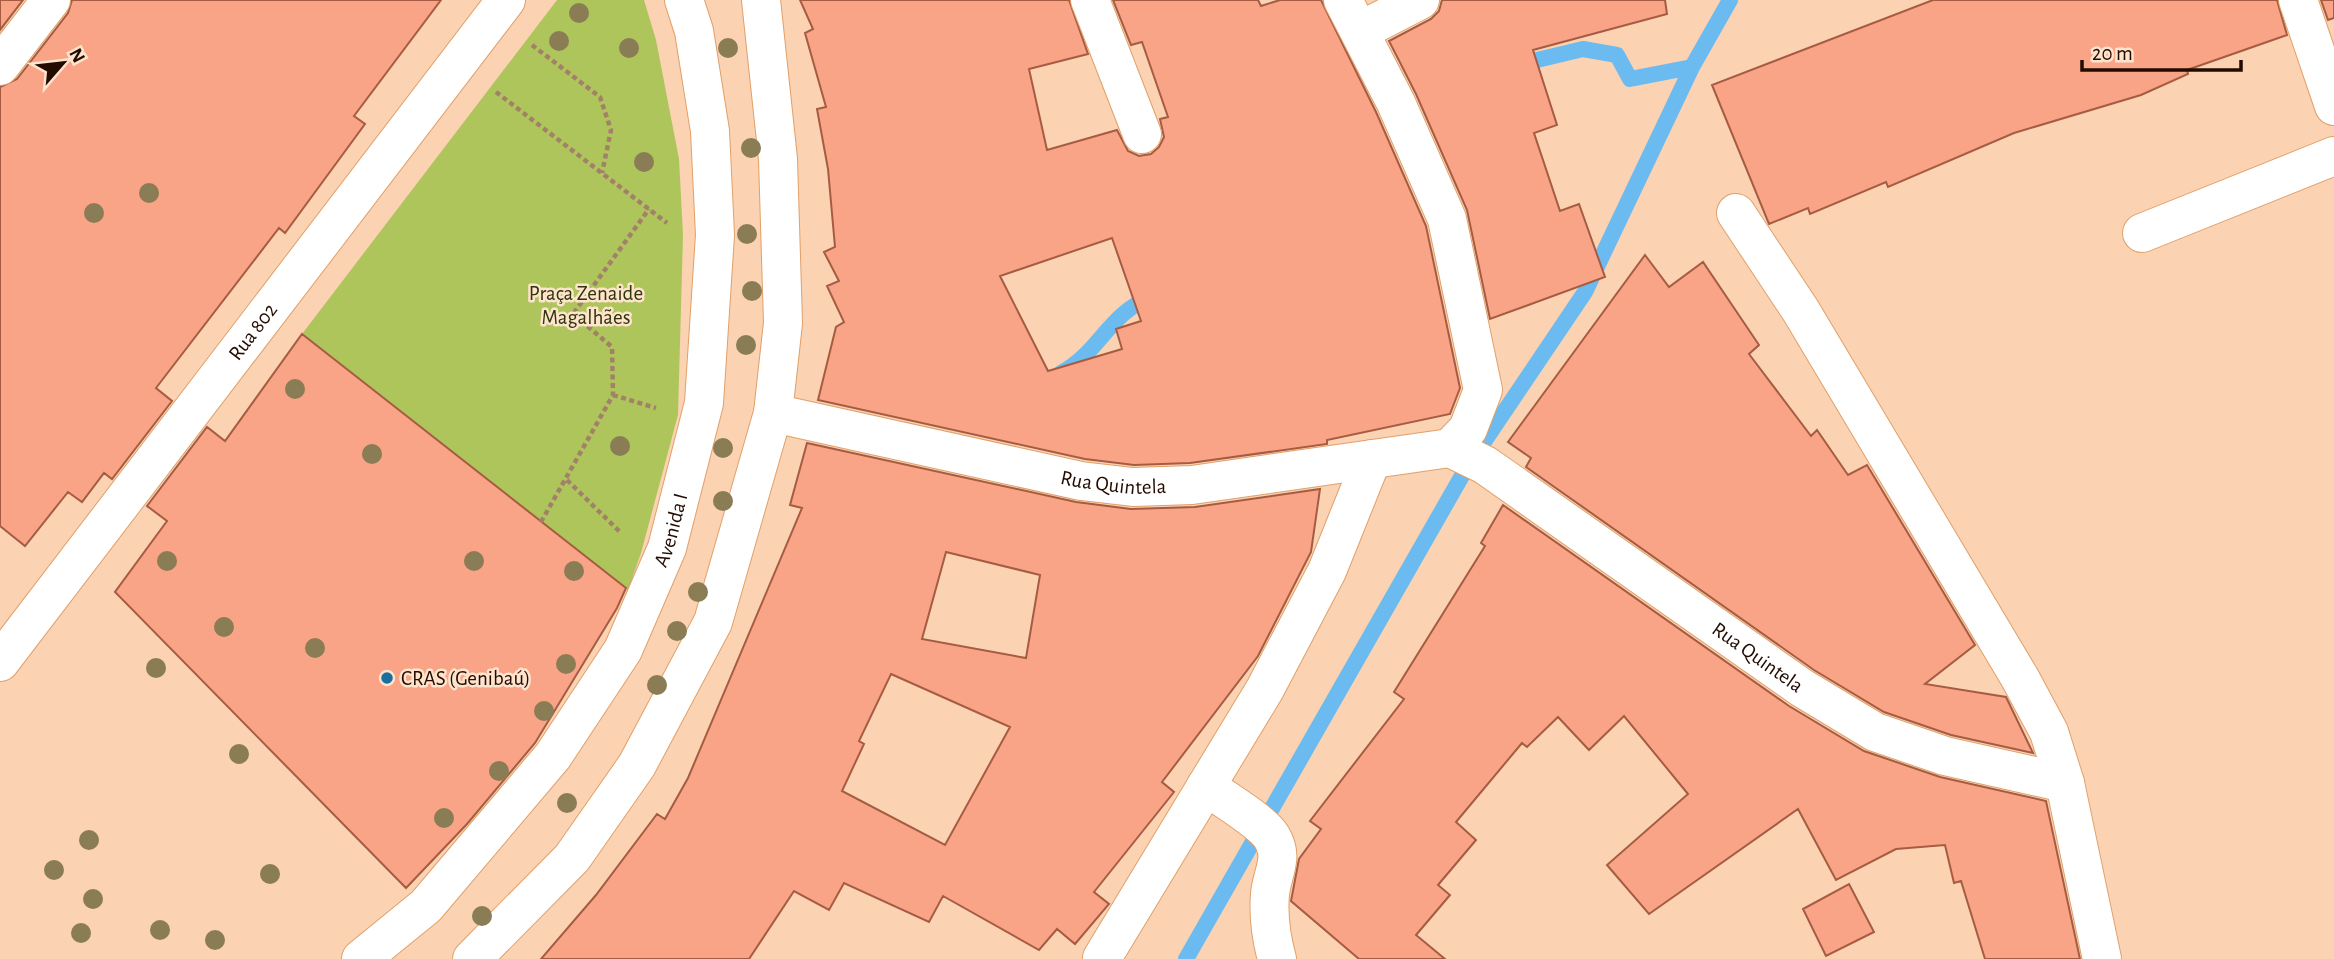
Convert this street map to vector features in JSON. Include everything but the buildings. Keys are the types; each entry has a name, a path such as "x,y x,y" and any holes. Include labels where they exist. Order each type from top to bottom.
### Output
{"street":[{"path":"0,66 51,0"},
{"name":"Rua 802","path":"0,662 506,0"},
{"name":"Avenida I","path":"361,959 426,906 553,756 623,650 667,548 704,403 715,235 710,131 694,31 684,0"},
{"path":"472,959 572,858 637,765 713,622 773,413 783,323 778,159 761,0"},
{"path":"1090,0 1142,134"},
{"path":"1420,0 1351,16 1447,219 1483,390 1468,429 1464,455"},
{"path":"2312,9 2334,106"},
{"path":"2143,233 2334,156"},
{"path":"1737,213 1801,311 2021,678 2049,732 2065,783 2102,959"},
{"name":"Rua Quintela","path":"773,413 1081,481 1133,487 1192,485 1372,459 1464,455 1802,688 1875,732 1945,756 2065,783"},
{"path":"1102,958 1265,690 1326,571 1372,459"},
{"path":"1206,786 1269,834 1277,849 1279,863 1270,891 1269,930 1277,959"}],"path":[{"path":"526,40 600,97 611,130 602,173"},
{"path":"490,88 674,228"},
{"path":"541,522 613,395 612,347 573,314 649,209"},
{"path":"613,395 665,411"},
{"path":"567,480 622,535"}],"green space":[{"name":"Praça Zenaide Magalhães","path":"557,0 644,0 656,40 679,159 683,235 678,415 641,553 628,590 302,334"}],"waterway":[{"path":"1186,959 1467,467 1585,292 1692,67 1730,0"},
{"path":"1517,68 1537,60 1583,49 1617,55 1630,79 1692,67"},
{"path":"1061,373 1085,355 1124,313 1152,296"}],"place":[{"name":"CRAS (Genibaú)","path":"387,678"}]}
